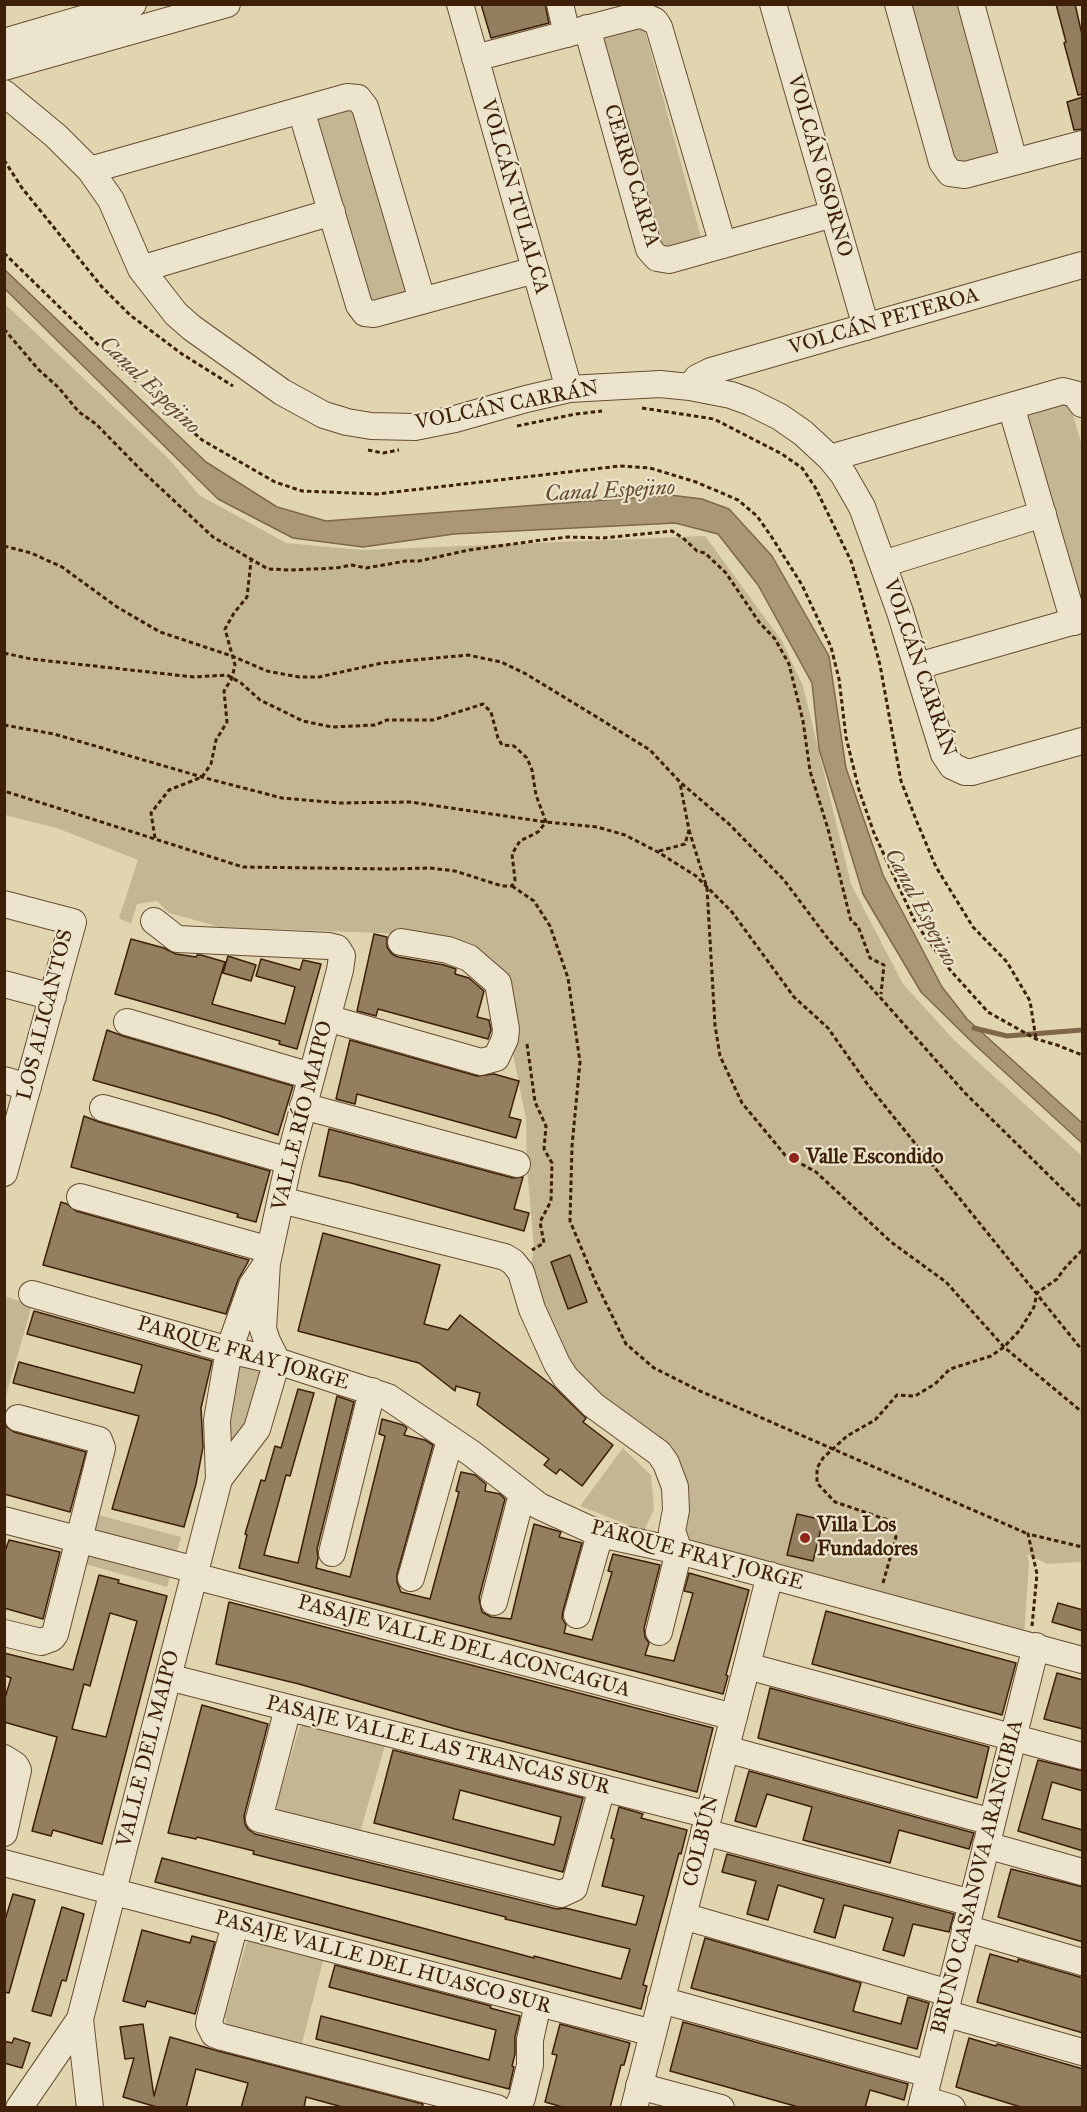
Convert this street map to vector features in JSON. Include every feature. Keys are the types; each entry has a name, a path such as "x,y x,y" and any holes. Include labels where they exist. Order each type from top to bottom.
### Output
{"street":[{"path":"4,42 133,4"},
{"path":"4,67 148,15 227,4"},
{"name":"VOLCÁN TULALCA","path":"460,4 569,389"},
{"name":"CERRO CARPA","path":"560,4 577,31 652,255 663,261 669,260 833,214"},
{"name":"VOLCÁN OSORNO","path":"773,4 866,327"},
{"path":"898,4 942,162 950,172 965,175 1083,144"},
{"path":"970,4 1014,161"},
{"path":"475,58 642,15 649,17 659,27 723,245"},
{"name":"VOLCÁN CARRÁN","path":"4,93 56,135 90,170 111,200 141,269 162,298 192,328 295,401 336,418 371,426 415,427 435,424 569,389 660,384 731,395 765,409 798,429 830,458 843,474 862,507 918,666 947,760 958,770 979,771 1083,741"},
{"path":"90,170 347,97 358,98 363,102 422,300"},
{"path":"302,110 361,309 365,313 374,314 535,270"},
{"path":"141,269 332,212"},
{"name":"VOLCÁN PETEROA","path":"690,387 704,374 1083,265"},
{"path":"830,458 1063,391 1075,394 1083,404"},
{"path":"918,666 1078,620 1011,406"},
{"path":"883,564 1043,514"},
{"name":"LOS ALICANTOS","path":"4,904 73,922 53,997 16,1084 4,1173"},
{"name":"VALLE RÍO MAIPO","path":"154,921 177,939 337,948 342,956 289,1161 269,1256 263,1329 277,1361"},
{"path":"327,1018 481,1062 496,1058 505,1039 506,1029 498,983 470,958 448,950 401,942"},
{"path":"4,984 53,997"},
{"path":"127,1022 311,1076"},
{"path":"303,1106 517,1164"},
{"path":"103,1108 289,1161"},
{"path":"80,1197 269,1256"},
{"path":"281,1200 505,1257 513,1262 521,1272 532,1309 557,1365 566,1377 593,1406 659,1453 666,1463 675,1487 676,1510 672,1531 679,1551 659,1632"},
{"name":"VALLE RÍO MAIPO","path":"229,1350 252,1285 269,1256"},
{"name":"PARQUE FRAY JORGE","path":"32,1294 229,1350 277,1361 388,1396 471,1453 539,1506 600,1534 679,1551 1083,1659"},
{"name":"VALLE DEL MAIPO","path":"19,2108 80,2019 219,1479 216,1420 229,1350"},
{"name":"VALLE DEL MAIPO","path":"219,1479 257,1429 277,1361"},
{"path":"332,1553 372,1391"},
{"path":"4,1633 41,1642 52,1638 55,1634 102,1449 99,1440 18,1418"},
{"path":"411,1578 450,1440"},
{"path":"494,1602 522,1494"},
{"name":"PASAJE VALLE DEL ACONCAGUA","path":"4,1520 734,1717"},
{"path":"577,1615 600,1534"},
{"name":"COLBÚN","path":"636,2097 771,1575"},
{"name":"BRUNO CASANOVA ARANCIBIA","path":"922,2103 1013,1737 1033,1645"},
{"path":"747,1666 1083,1756"},
{"name":"PASAJE VALLE LAS TRANCAS SUR","path":"168,1677 602,1788 706,1824 972,1903"},
{"path":"288,1708 259,1819 561,1894 574,1888 602,1788"},
{"path":"726,1749 989,1833 1083,1872"},
{"path":"4,1758 15,1765 18,1770 4,1833"},
{"name":"PASAJE VALLE DEL HUASCO SUR","path":"4,1863 653,2033"},
{"path":"683,1916 947,2003 1083,2052"},
{"path":"235,1924 210,2018 209,2024 214,2034 497,2108"},
{"path":"965,1928 1083,1962"},
{"path":"661,2000 929,2074"},
{"path":"517,2108 522,2098 530,2065 530,2040 538,2003"},
{"name":"VALLE DEL MAIPO","path":"80,2019 90,2108"},
{"path":"636,2097 721,2108"},
{"path":"922,2103 952,2108"}],"path":[{"path":"4,160 22,188 102,286 130,315 182,354 240,391"},
{"path":"4,253 127,373 202,440 275,482 302,491 377,494 620,466 650,468 696,482 738,500 757,516 771,536 802,585 831,646 839,679 846,737 860,790 874,833 916,924 951,971 988,1012 1036,1039 1083,1055"},
{"path":"4,329 79,412 96,424 140,469 213,537 268,569 336,568 352,565 366,568 419,561 469,550 551,539 603,538 672,531 697,551 705,552 726,573 759,622 776,639 789,664 803,721 810,771 828,829 851,921 858,926 870,958 884,965 880,996"},
{"path":"634,407 714,418 782,454 802,468 815,487 850,561 860,590 880,665 901,781 917,822 936,867 973,927 1007,962 1030,1001 1036,1039"},
{"path":"510,428 576,414 611,410"},
{"path":"363,448 383,453 405,449"},
{"path":"4,546 31,553 62,567 117,607 160,632 232,656 267,671 299,677 319,677 382,663 468,655 501,662 526,674 650,750 680,782 729,824 784,880 829,940 965,1093 1083,1208"},
{"path":"155,838 151,813 168,790 202,777 211,764 216,740 227,722 224,692 232,678 235,665 225,629 247,597 251,561"},
{"path":"4,653 122,670 194,677 227,675 241,683 260,700 303,721 332,728 375,725 387,720 433,720 483,704 491,712 502,746 514,746 527,758 536,795 546,822"},
{"path":"4,725 54,734 282,798 339,803 410,802 546,822 597,827 626,835 658,852 696,876 732,912 794,997 828,1028 868,1085 1083,1350"},
{"path":"680,782 689,830 707,888 715,1025 720,1056 742,1103 785,1155 816,1172 891,1242 946,1282 1004,1347 1083,1412"},
{"path":"4,791 243,867 430,868 455,871 502,886 512,886 534,901 550,926 568,978 580,1062 570,1221 596,1283 626,1344 654,1368 700,1391 1028,1534 1083,1547"},
{"path":"512,886 514,880 512,854 520,842 538,832 546,822"},
{"path":"658,852 686,844 689,830"},
{"path":"513,1262 544,1243 540,1222 551,1201 552,1163 544,1149 546,1126 535,1102 526,1036"},
{"path":"877,1604 896,1537 888,1520 835,1502 817,1483 818,1468 823,1458 847,1436 875,1420 897,1395 915,1396 935,1384 950,1369 991,1356 1004,1347 1020,1330 1034,1306 1037,1293 1057,1279 1083,1250"},
{"path":"1028,1534 1038,1574 1033,1645"}],"shaded area":[{"path":"909,5 959,5 1000,158 956,170"},
{"path":"642,20 702,241 661,251 598,31"},
{"path":"354,107 411,295 372,307 317,118"},
{"path":"4,269 206,462 277,507 326,521 670,495 702,499 729,509 772,556 829,656 846,768 883,875 942,987 967,1019 1082,1123 1082,1143 921,992 863,894 819,749 812,683 758,585 718,534 675,523 454,534 363,547 293,538 218,499 5,289"},
{"path":"4,303 170,460 199,495 286,543 363,550 705,536 782,641 803,686 851,884 903,984 955,1041 1082,1156 1082,1562 1047,1564 1027,1554 1029,1563 1024,1636 770,1562 685,1540 685,1484 679,1461 660,1440 607,1401 566,1363 549,1325 531,1267 534,1247 527,1168 526,1119 504,1009 497,987 407,934 220,927 169,913 157,901 137,904 131,924 119,918 138,860 57,828 5,815"},
{"path":"1069,402 1082,446 1082,610 1025,417"},
{"path":"5,1296 32,1305 4,1403"},
{"path":"250,1361 264,1373 256,1412 229,1447 225,1421 235,1367"},
{"path":"623,1448 651,1475 654,1509 644,1531 580,1506"},
{"path":"95,1514 181,1537 167,1587 82,1563"},
{"path":"303,1723 386,1742 359,1836 278,1812 277,1803 299,1729"},
{"path":"249,1938 324,1957 300,2051 227,2028 225,2016"}],"building":[{"path":"481,4 545,4 549,23 491,38"},
{"path":"1056,4 1075,4 1083,39 1083,94 1078,95"},
{"path":"1083,97 1083,129 1074,130 1067,102"},
{"path":"374,934 387,937 387,947 392,954 456,969 455,974 469,978 484,991 477,1017 489,1020 491,1030 488,1039 378,1009 376,1016 357,1011"},
{"path":"131,939 164,948 176,954 196,957 201,955 225,962 212,1004 285,1024 295,987 256,976 261,959 300,970 303,960 321,964 297,1049 279,1044 280,1041 115,994"},
{"path":"228,956 256,965 251,981 223,973"},
{"path":"107,1030 293,1086 278,1135 93,1080"},
{"path":"350,1040 477,1076 494,1074 519,1081 509,1117 521,1120 516,1138 357,1094 355,1104 336,1099"},
{"path":"84,1116 270,1171 256,1222 237,1217 238,1214 71,1167"},
{"path":"329,1129 513,1178 523,1177 514,1209 529,1213 524,1231 319,1176"},
{"path":"61,1202 76,1211 249,1260 238,1280 226,1314 43,1265"},
{"path":"323,1233 440,1265 424,1324 448,1330 460,1315 553,1386 586,1418 583,1422 613,1445 582,1486 560,1469 556,1474 544,1465 549,1459 477,1405 480,1393 456,1386 455,1391 419,1363 298,1331"},
{"path":"570,1255 587,1302 568,1309 551,1262"},
{"path":"34,1311 212,1361 201,1408 203,1447 184,1527 112,1509 139,1416 13,1383 19,1362 134,1393 142,1365 27,1334"},
{"path":"298,1389 314,1393 290,1476 286,1475 264,1555 298,1563 337,1396 354,1402 317,1549 316,1568 350,1577 385,1436 379,1434 382,1419 403,1425 407,1428 404,1435 425,1440 433,1445 397,1574 401,1592 430,1599 459,1492 456,1491 461,1472 475,1475 486,1484 485,1491 500,1494 505,1499 479,1598 482,1612 491,1617 511,1619 534,1524 561,1532 559,1537 582,1543 563,1611 562,1618 566,1625 564,1633 592,1640 612,1572 608,1571 613,1554 660,1565 644,1628 645,1637 649,1643 645,1655 674,1661 693,1593 684,1591 689,1573 749,1590 723,1694 239,1568 247,1535 245,1534 261,1480 265,1481 275,1446 281,1448"},
{"path":"4,1425 14,1432 86,1452 70,1512 4,1494"},
{"name":"Villa Los Fundadores","path":"797,1514 823,1520 813,1561 787,1555"},
{"path":"9,1540 60,1552 43,1619 4,1608 4,1554"},
{"path":"99,1575 119,1580 118,1583 167,1596 102,1844 53,1830 51,1836 32,1831 57,1737 4,1722 4,1701 11,1678 4,1675 4,1653 73,1670","holes":["110,1613 137,1621 106,1737 72,1729 84,1684 90,1686"]},
{"path":"229,1602 713,1728 697,1792 455,1729 299,1684 216,1664"},
{"path":"1058,1603 1083,1610 1083,1631 1052,1622"},
{"path":"826,1611 1016,1663 1002,1715 812,1664"},
{"path":"1057,1673 1083,1680 1083,1729 1044,1719"},
{"path":"770,1688 989,1747 977,1798 758,1738"},
{"path":"202,1705 268,1724 244,1816 248,1829 255,1834 557,1909 565,1908 636,1925 644,1896 602,1886 614,1839 611,1838 619,1807 643,1814 641,1818 687,1830 643,1985 647,1986 641,2009 155,1882 162,1858 534,1958 534,1956 621,1979 630,1949 253,1854 254,1851 197,1837 196,1839 168,1833"},
{"path":"393,1750 583,1798 563,1872 374,1823","holes":["460,1790 561,1817 554,1845 453,1819"]},
{"path":"1038,1760 1083,1771 1083,1791 1052,1782 1042,1819 1083,1830 1083,1851 1018,1831"},
{"path":"749,1771 974,1833 969,1849 899,1830 890,1863 803,1840 812,1807 767,1794 756,1827 735,1821"},
{"path":"727,1854 954,1914 949,1932 913,1924 904,1956 883,1950 893,1918 844,1905 835,1938 814,1932 824,1899 778,1885 768,1920 747,1914 756,1881 722,1872"},
{"path":"1011,1869 1083,1887 1083,1942 998,1917"},
{"path":"13,1894 35,1900 9,1993 4,1992 4,1923"},
{"path":"62,1907 84,1914 66,1981 62,1980 51,2016 32,2011"},
{"path":"142,1930 190,1943 192,1936 215,1942 195,2014 147,2001 145,2007 123,2001"},
{"path":"705,1938 861,1983 853,2011 901,2024 908,1997 929,2003 917,2049 691,1988"},
{"path":"990,1954 1018,1962 1018,1959 1083,1978 1083,2033 977,2002"},
{"path":"335,1965 491,2006 490,2008 520,2016 515,2037 512,2066 514,2067 509,2089 316,2039 321,2016 489,2060 496,2030 329,1987"},
{"path":"683,2022 908,2084 904,2100 870,2090 865,2108 802,2108 670,2071"},
{"path":"143,2024 154,2096 170,2037 423,2104 422,2108 346,2108 306,2097 304,2108 241,2108 248,2083 196,2069 186,2108 160,2108 123,2097 134,2058 125,2059 120,2027"},
{"path":"560,2024 630,2043 624,2065 621,2065 610,2108 566,2108 545,2102 557,2055 552,2054"},
{"path":"14,2038 30,2043 22,2068 4,2063 4,2041 12,2043"},
{"path":"969,2038 1083,2069 1083,2108 1024,2108 956,2087"}],"waterway":[{"path":"974,1028 1007,1036 1082,1030"}],"place":[{"name":"Valle Escondido","path":"794,1158"},
{"name":"Villa Los Fundadores","path":"805,1538"}],"water label":[{"name":"Canal Espejino","path":"149,386"},
{"name":"Canal Espejino","path":"610,492"},
{"name":"Canal Espejino","path":"920,908"}]}
